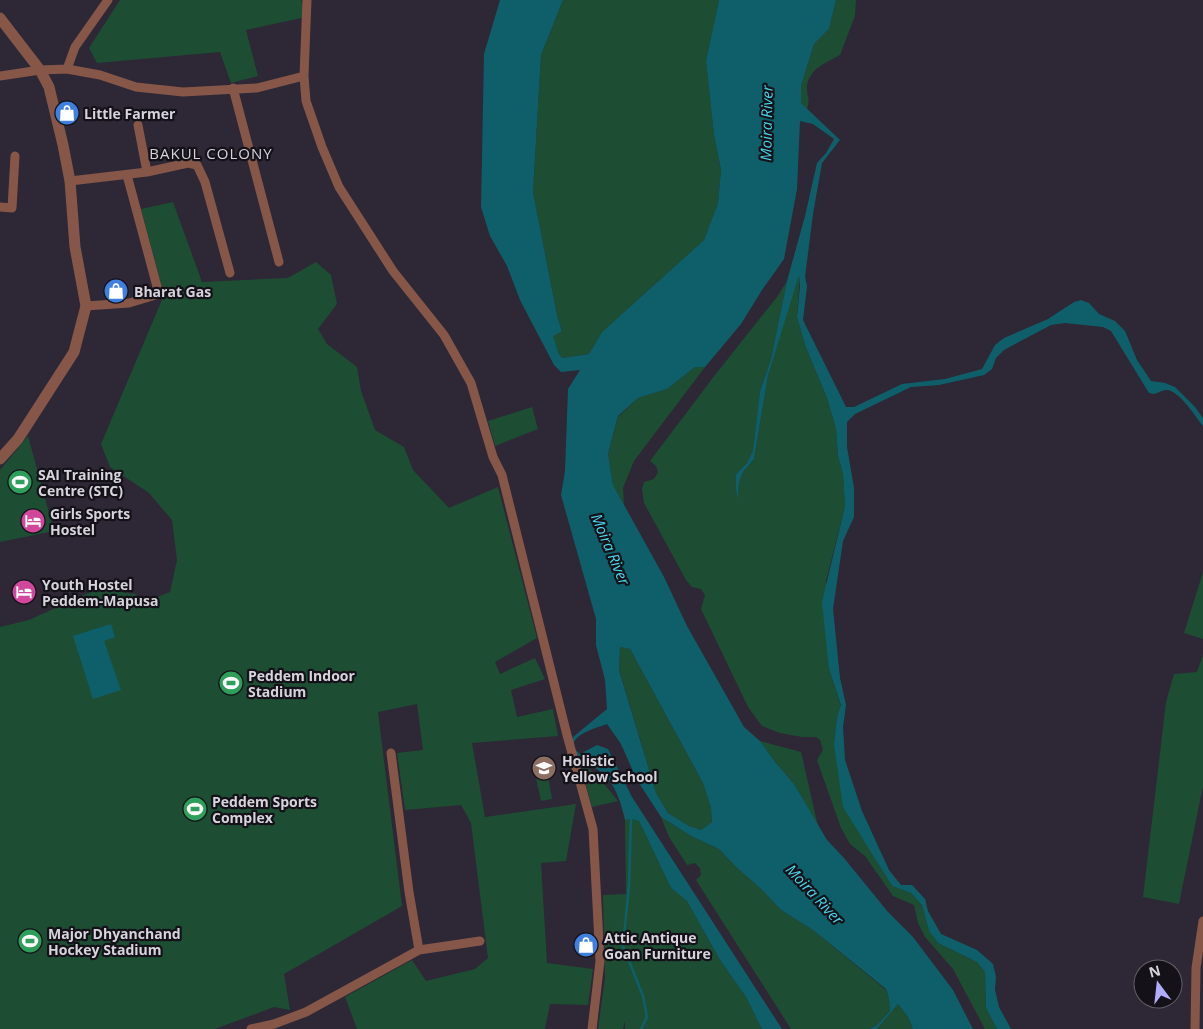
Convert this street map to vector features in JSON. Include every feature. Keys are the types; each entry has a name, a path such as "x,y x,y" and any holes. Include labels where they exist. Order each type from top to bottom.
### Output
{"street":[{"path":"67,69 74,47 108,0"},
{"path":"307,0 304,76 306,101 322,147 339,187 393,271 444,335 458,359 471,383 493,457 502,475 567,735 593,829 600,961 592,1029"},
{"path":"0,18 40,70 49,87 70,181 75,247 86,306 74,352 18,439 0,459"},
{"path":"0,76 40,70 67,69 100,75 136,87 183,92 257,88 304,76"},
{"path":"233,88 280,262"},
{"path":"138,125 147,172"},
{"path":"0,207 12,208 15,156"},
{"path":"70,181 147,172 188,163 197,165 205,182 230,273"},
{"path":"86,306 129,303 159,294 127,175"},
{"path":"391,752 409,892 419,950"},
{"path":"1196,1029 1196,968 1203,921"},
{"path":"250,1029 274,1024 306,1012 419,950 480,941"}],"green space":[{"path":"120,0 301,0 306,17 246,30 258,76 231,83 220,52 97,63 89,48"},
{"path":"563,0 719,0 706,61 714,135 721,170 718,203 704,240 602,332 589,354 562,358 552,336 562,330 557,315 533,192 541,55"},
{"path":"836,0 856,0 855,16 840,55 824,63 808,80 809,102 807,109 801,103 801,86 814,44 829,29"},
{"path":"173,202 202,282 288,278 316,262 331,275 337,304 318,329 327,344 357,367 361,391 375,430 404,447 413,470 449,508 498,487 537,638 495,662 500,674 535,658 545,679 511,690 517,717 553,709 558,736 472,743 485,817 576,804 566,861 541,863 547,963 593,969 588,1005 550,1004 545,1029 357,1029 345,997 412,960 426,981 475,969 488,958 471,823 461,805 405,810 397,753 423,750 417,704 378,712 402,906 284,974 290,1010 274,1007 215,1029 0,1029 0,627 29,620 97,589 136,594 140,604 170,592 177,560 172,520 149,493 110,467 101,444 164,295 141,209"},
{"path":"798,275 800,275 797,317 805,345 827,398 836,429 838,456 843,474 845,506 826,581 829,669 841,706 837,717 834,744 877,862 892,886 911,893 922,905 929,931 938,943 977,962 985,972 986,1008 997,1029 985,1029 953,969 925,937 918,923 914,905 893,896 865,856 850,844 841,828 817,760 823,750 820,740 816,737 802,737 780,733 762,726 748,707 701,609 705,595 701,589 692,587 686,580 644,503 642,489 644,482 654,479 658,472 656,466 650,461 777,297 787,281 771,359 760,391 753,452 747,463 736,474 738,497 739,483 743,472 754,459 768,376"},
{"path":"695,367 705,367 634,461 623,488 624,505 613,485 608,454 618,417 638,398 667,389"},
{"path":"532,407 538,429 495,446 488,421"},
{"name":"SAI Training Centre (STC)","path":"28,436 54,531 0,542 0,470"},
{"path":"1203,572 1203,639 1184,633"},
{"path":"620,647 630,649 703,783 711,808 712,822 701,830 689,826 668,813 656,793 619,669"},
{"path":"1203,655 1203,786 1179,904 1143,897 1166,702 1174,674 1197,672"},
{"path":"760,741 801,752 818,826 794,784"},
{"path":"579,761 597,775 618,801 592,807"},
{"path":"548,776 552,799 541,801 536,778"},
{"path":"661,817 691,836 719,849 781,910 813,930 886,990 890,1011 878,1024 870,1029 791,1029 696,880 701,875 700,868 695,863 687,865 669,837"},
{"path":"625,820 639,821 671,888 687,901 720,960 746,997 762,1029 625,1029 625,1020 623,1029 598,1029 605,978 603,895 626,894"},
{"path":"898,1004 908,1017 913,1029 877,1029"}],"water":[{"name":"Moira River","path":"500,0 563,0 541,55 533,192 557,315 562,331 553,336 562,358 589,354 602,332 704,240 718,203 721,170 714,135 706,61 719,0 836,0 829,29 814,44 801,86 801,103 840,140 822,163 805,277 807,286 803,320 846,407 854,407 902,384 945,379 982,369 995,345 1004,338 1048,319 1074,302 1081,300 1089,303 1099,314 1115,321 1125,331 1137,360 1151,381 1175,387 1203,418 1203,426 1186,404 1171,391 1164,390 1154,394 1149,393 1111,331 1103,327 1065,323 1051,325 1004,350 996,358 992,369 984,375 939,385 911,387 855,414 847,422 847,447 854,488 854,517 843,541 833,609 840,678 846,705 843,727 845,760 862,811 889,870 901,885 912,885 925,899 928,911 941,934 977,950 993,964 996,977 995,990 999,1007 1011,1029 997,1029 986,1008 985,972 977,962 938,943 929,931 922,905 911,893 892,886 843,807 834,744 837,717 841,705 829,669 822,602 845,506 843,474 838,456 836,429 827,398 805,345 797,317 800,286 799,275 768,376 754,459 743,472 739,483 738,499 736,490 736,474 747,463 753,451 760,391 771,359 787,281 817,163 826,153 834,139 813,124 800,121 797,189 784,259 741,324 705,367 695,367 667,389 638,398 618,416 608,454 613,485 664,577 687,626 744,727 760,741 794,784 827,840 888,912 913,937 953,990 973,1029 913,1029 908,1017 898,1004 877,1029 870,1029 878,1024 890,1011 886,989 813,930 781,910 719,849 691,836 661,817 637,780 621,744 607,724 582,734 574,743 575,748 580,754 597,745 608,749 632,797 782,1029 762,1029 746,997 720,960 687,901 671,888 639,821 625,820 614,787 606,776 582,760 572,748 570,743 573,737 607,709 605,680 596,645 596,619 561,495 565,471 568,389 580,370 561,372 554,365 520,300 507,266 490,236 481,207 484,54","holes":["620,647 630,649 703,783 711,808 712,822 701,830 689,826 668,813 656,793 619,670"]},
{"path":"111,624 115,637 104,641 121,690 93,699 73,636"}],"waterway":[{"path":"631,817 629,886 623,946 643,996 647,1017 641,1029"}],"place":[{"name":"Little Farmer","path":"67,113"},
{"name":"Bharat Gas","path":"116,291"},
{"name":"SAI Training Centre (STC)","path":"20,482"},
{"name":"Girls Sports Hostel","path":"33,521"},
{"name":"Youth Hostel Peddem-Mapusa","path":"24,592"},
{"name":"Peddem Indoor Stadium","path":"231,683"},
{"name":"Holistic Yellow School","path":"544,768"},
{"name":"Peddem Sports Complex","path":"195,809"},
{"name":"Major Dhyanchand Hockey Stadium","path":"30,941"},
{"name":"Attic Antique Goan Furniture","path":"586,945"}],"district":[{"name":"BAKUL COLONY","path":"211,153"}]}
